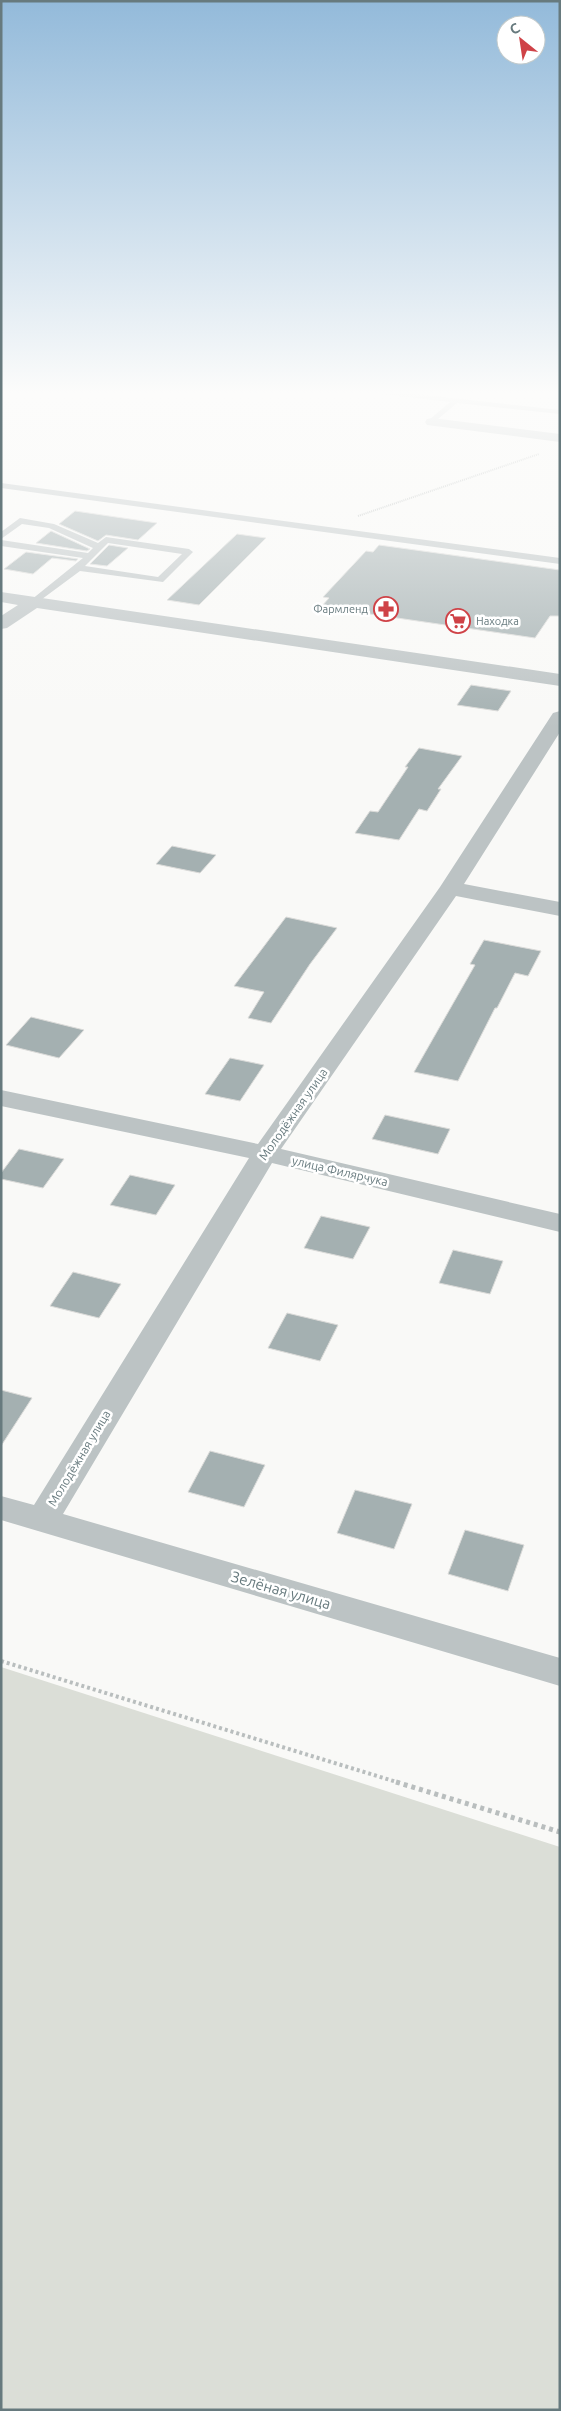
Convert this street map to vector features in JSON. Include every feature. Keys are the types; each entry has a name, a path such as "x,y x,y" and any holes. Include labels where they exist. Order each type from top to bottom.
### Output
{"street":[{"path":"1,597 560,680"},
{"path":"1,624 34,602"},
{"name":"Молодёжная улица","path":"42,1520 265,1153 450,888 560,717"},
{"path":"450,888 560,909"},
{"name":"улица Филярчука","path":"1,1098 265,1153 560,1223"},
{"name":"Зелёная улица","path":"1,1508 560,1672"}],"lane":[{"path":"139,504 560,561"},
{"path":"1,536 20,521 52,526 99,547"},
{"path":"34,602 78,568 106,540 189,552 160,580 78,568"},
{"path":"1,543 90,556"}],"path":[{"path":"322,528 394,504"},
{"path":"1,1661 560,1832"}],"shaded area":[{"path":"1,1667 560,1847 560,2410 1,2410"}],"building":[{"path":"75,511 157,523 138,540 106,535 98,541 59,524"},
{"path":"51,531 90,549 87,551 36,543"},
{"path":"237,534 266,538 199,605 167,600"},
{"path":"109,545 128,548 107,566 90,564"},
{"path":"379,545 560,570 560,616 550,616 535,638 321,607 329,598 323,597 366,551 373,552"},
{"path":"26,552 78,559 76,561 52,558 33,574 4,569"},
{"path":"471,685 511,691 498,711 457,705"},
{"path":"419,748 462,756 438,789 441,789 427,811 419,809 399,840 355,833 370,811 378,812 408,767 405,767"},
{"path":"172,846 216,855 200,873 156,864"},
{"path":"286,917 337,928 310,964 271,1023 248,1018 264,992 234,986"},
{"path":"484,940 541,951 528,976 515,973 458,1081 414,1072 475,965 470,964"},
{"path":"31,1017 84,1030 59,1058 6,1045"},
{"path":"230,1058 264,1065 240,1101 205,1094"},
{"path":"385,1115 450,1129 438,1154 372,1139"},
{"path":"19,1149 64,1159 43,1188 1,1179 1,1173"},
{"path":"130,1175 175,1185 156,1215 110,1205"},
{"path":"321,1216 370,1227 353,1259 304,1248"},
{"path":"453,1250 503,1261 490,1294 439,1283"},
{"path":"73,1272 121,1284 99,1318 50,1306"},
{"path":"287,1313 338,1325 320,1361 268,1348"},
{"path":"1,1390 32,1398 1,1446"},
{"path":"210,1451 265,1465 244,1507 188,1492"},
{"path":"355,1490 412,1504 394,1549 337,1533"},
{"path":"465,1530 524,1545 508,1591 448,1574"}],"place":[{"name":"Фармленд","path":"386,609"},
{"name":"Находка","path":"458,621"}]}
